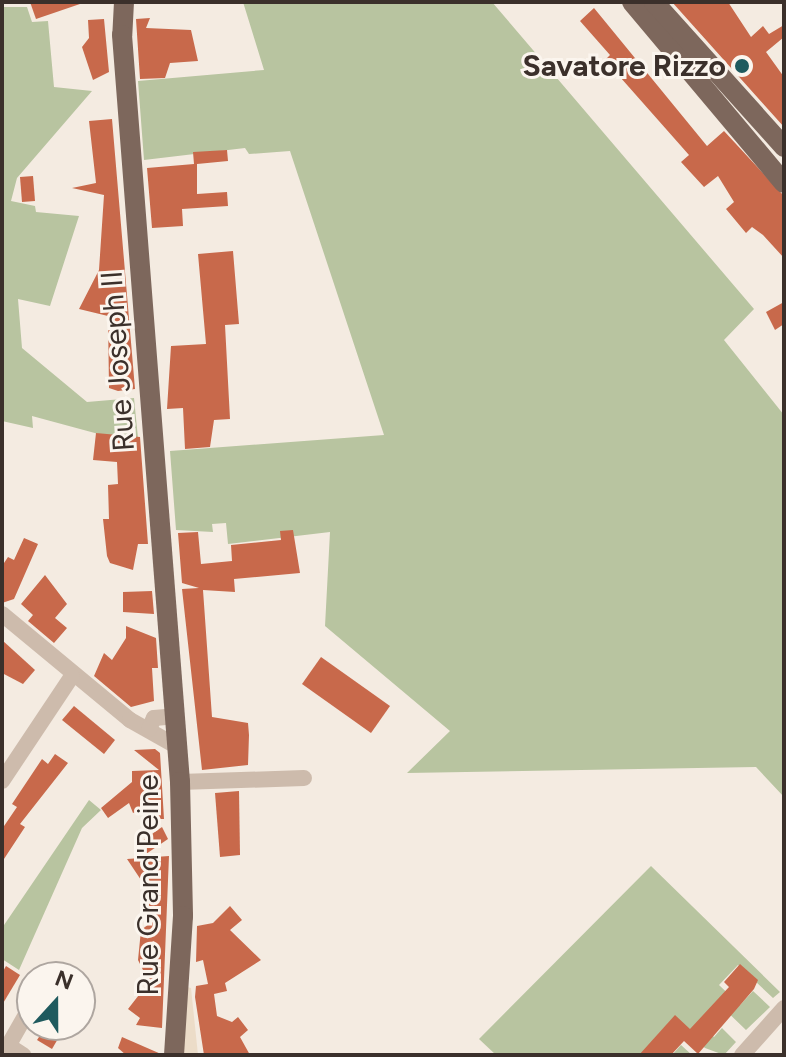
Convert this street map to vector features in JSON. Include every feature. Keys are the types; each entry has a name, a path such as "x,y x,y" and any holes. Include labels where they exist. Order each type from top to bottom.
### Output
{"main road":[{"path":"632,2 784,183"},
{"path":"654,2 784,147"},
{"name":"Rue Joseph II","path":"124,3 175,716"},
{"name":"Rue Grand'Peine","path":"174,1055 183,916 175,716"}],"street":[{"path":"2,614 72,676 149,729 156,739 178,747"},
{"path":"2,781 72,676"},
{"path":"149,729 154,718 175,716"},
{"path":"180,782 304,778"},
{"path":"742,1055 784,1008"}],"green space":[{"path":"243,2 492,2 754,309 724,340 784,415 784,797 756,767 407,773 450,731 325,626 330,532 228,544 226,523 212,524 213,532 176,530 170,451 384,435 290,151 249,154 245,148 144,160 138,81 264,70"},
{"path":"2,7 27,7 32,22 48,21 54,87 92,91 17,178 11,201 35,206 36,212 79,216 50,306 18,299 22,348 87,402 134,398 138,438 117,439 32,416 33,428 2,421"},
{"path":"89,800 101,810 82,828 23,961 16,961 16,968 2,959 2,928"},
{"path":"651,866 780,992 773,998 738,965 719,985 740,1005 753,991 770,1007 746,1030 718,1003 699,1023 714,1037 722,1028 736,1042 724,1055 705,1048 673,1018 654,1039 672,1055 496,1055 479,1039"},
{"path":"681,1045 692,1055 672,1055"}],"shaded area":[{"path":"187,987 191,988 198,1055 183,1055"}],"building":[{"path":"30,2 80,2 80,4 36,19"},
{"path":"672,2 728,2 751,37 763,26 769,34 784,25 784,37 766,52 784,77 784,127"},
{"path":"594,8 707,146 724,131 784,196 784,258 752,227 746,233 726,209 734,202 718,176 704,187 681,162 689,155 605,60 610,55 580,21"},
{"path":"150,18 146,28 191,30 198,61 170,63 165,78 140,79 136,19"},
{"path":"104,19 109,72 93,80 82,47 89,38 88,20"},
{"path":"112,119 135,389 118,391 109,388 108,316 79,309 99,270 104,195 72,188 96,183 89,121"},
{"path":"227,150 228,161 197,164 197,194 227,192 228,206 182,209 183,226 152,228 147,168 194,164 193,152"},
{"path":"33,176 35,201 22,202 20,177"},
{"path":"233,251 239,324 225,325 230,419 214,420 210,447 185,449 183,408 167,409 171,346 206,344 198,254"},
{"path":"784,302 784,324 775,330 766,312"},
{"path":"96,433 140,437 148,544 138,544 133,570 110,563 107,556 103,519 109,519 108,485 118,484 117,462 93,460"},
{"path":"293,530 300,573 234,579 235,592 203,590 212,717 248,723 249,735 248,765 202,770 182,589 199,588 182,583 178,533 198,532 201,564 232,561 231,545 281,540 280,531"},
{"path":"24,538 38,544 14,599 2,603 2,566 8,557 14,560"},
{"path":"45,575 67,604 55,618 67,628 54,643 28,621 33,615 21,604"},
{"path":"152,591 154,614 123,612 123,592"},
{"path":"126,626 156,638 158,668 152,668 154,701 131,707 94,676 104,653 112,660 126,638"},
{"path":"2,640 35,670 23,684 2,673"},
{"path":"321,657 390,706 371,733 302,684"},
{"path":"74,706 115,740 104,754 62,720"},
{"path":"155,749 160,753 164,819 146,819 145,808 133,813 129,803 108,818 101,808 132,782 132,771 159,770 134,750"},
{"path":"55,754 68,763 20,824 25,827 2,862 2,829 17,807 12,804 42,759 48,764"},
{"path":"239,791 240,855 220,857 215,793"},
{"path":"162,827 168,839 146,854 139,843"},
{"path":"169,856 162,1028 136,1025 140,1018 128,1009 149,982 138,960 141,930 149,924 149,878 143,883 127,859"},
{"path":"230,906 242,920 230,930 261,960 225,983 227,991 214,994 217,1016 232,1022 238,1017 248,1030 240,1037 250,1055 204,1055 195,997 196,986 208,984 203,960 196,962 197,926 213,923"},
{"path":"740,964 758,980 754,989 698,1054 684,1041 671,1055 639,1055 675,1015 690,1029 729,987 724,982"},
{"path":"6,966 16,972 16,982 2,1005 2,973"},
{"path":"122,1037 161,1055 126,1055 118,1048"},
{"path":"39,1041 57,1041 52,1049"}],"place":[{"name":"Savatore Rizzo","path":"742,66"}]}
